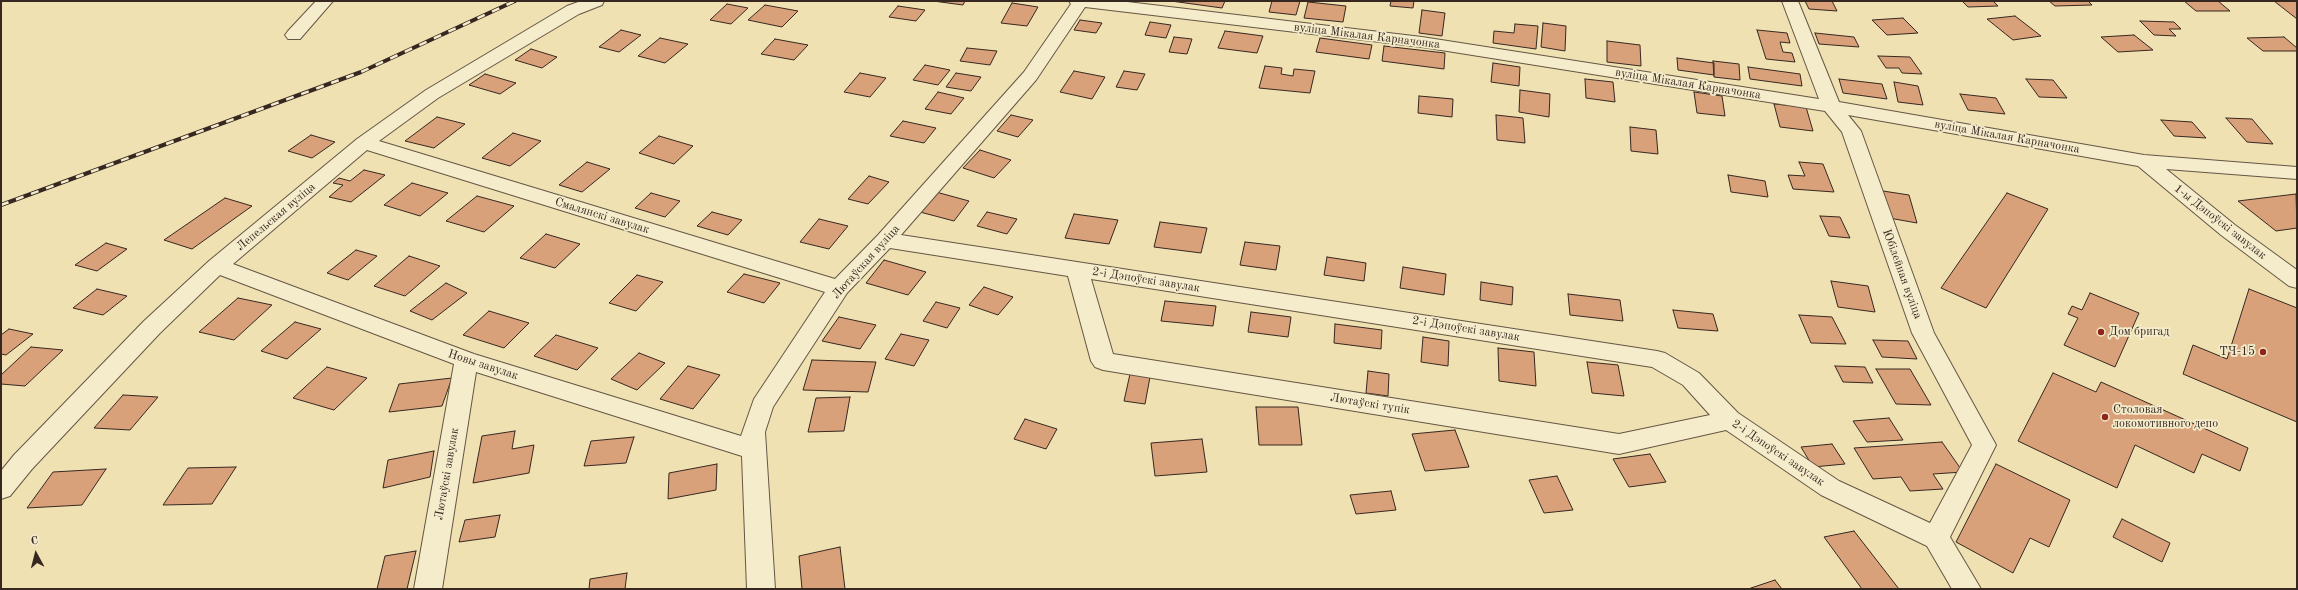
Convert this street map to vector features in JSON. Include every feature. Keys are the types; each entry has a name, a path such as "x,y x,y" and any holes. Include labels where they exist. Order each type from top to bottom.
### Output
{"street":[{"path":"294,35 325,1"},
{"name":"Лепельская вуліца","path":"1,489 23,462 152,327 217,266 364,143 432,94 573,10 596,1"},
{"name":"вуліца Мікалая Карначонка","path":"1080,1 1422,42 1831,106 2144,161 2297,172"},
{"name":"Лютаўская вуліца","path":"761,589 753,432 762,405 839,288 885,240 1030,76 1080,1"},
{"name":"Юбілейная вуліца","path":"1790,1 1831,106 1851,131 1923,333 1984,445 1936,538"},
{"name":"Смалянскі завулак","path":"364,143 839,288"},
{"name":"1-ы Дэпоўскі завулак","path":"2144,161 2228,230 2297,281"},
{"name":"2-і Дэпоўскі завулак","path":"885,240 1657,359 1691,379 1730,420 1830,488 1936,538"},
{"name":"Новы завулак","path":"217,266 466,360 754,450"},
{"name":"Лютаўскі тупік","path":"1077,269 1103,360 1619,444 1730,420"},
{"name":"Лютаўскі завулак","path":"428,589 466,360"},
{"path":"1936,538 1967,589"}],"building":[{"path":"933,1 965,1 963,5"},
{"path":"1171,1 1225,1 1222,8"},
{"path":"1272,1 1300,1 1296,15 1269,12"},
{"path":"1391,1 1414,1 1413,8 1390,6"},
{"path":"1805,1 1832,1 1837,11 1809,9"},
{"path":"1962,1 1993,1 1998,6 1968,7"},
{"path":"2049,1 2088,1 2092,5 2055,6"},
{"path":"2184,1 2218,1 2230,11 2196,11"},
{"path":"2274,1 2297,1 2297,19"},
{"path":"1308,2 1346,6 1343,22 1304,18"},
{"path":"1012,3 1038,7 1027,26 1001,23"},
{"path":"727,4 748,8 731,24 710,20"},
{"path":"765,5 798,11 782,27 748,20"},
{"path":"898,6 925,10 916,21 889,17"},
{"path":"1422,10 1445,13 1442,36 1419,33"},
{"path":"2015,16 2041,36 2013,40 1987,19"},
{"path":"1903,18 1918,33 1887,35 1872,20"},
{"path":"1080,20 1102,23 1096,33 1074,30"},
{"path":"2140,21 2174,22 2181,29 2169,29 2176,36 2154,35"},
{"path":"1150,22 1171,25 1166,38 1145,35"},
{"path":"1543,23 1566,26 1565,51 1541,47"},
{"path":"1515,24 1538,26 1536,49 1493,43 1494,31 1514,33"},
{"path":"621,30 641,35 619,52 599,47"},
{"path":"1757,30 1787,33 1790,43 1780,42 1783,52 1792,53 1795,62 1766,59"},
{"path":"1225,31 1263,36 1257,53 1218,48"},
{"path":"1815,33 1854,37 1859,47 1819,44"},
{"path":"2134,35 2153,50 2118,52 2101,37"},
{"path":"1174,37 1192,39 1187,54 1169,52"},
{"path":"2284,37 2297,48 2297,51 2263,51 2247,38"},
{"path":"660,38 688,44 665,63 638,56"},
{"path":"1320,38 1372,45 1369,59 1316,52"},
{"path":"775,39 808,45 794,60 761,54"},
{"path":"1607,41 1640,45 1641,66 1607,62"},
{"path":"1384,46 1445,53 1444,69 1382,61"},
{"path":"967,48 997,51 990,65 960,61"},
{"path":"531,49 557,57 542,68 515,60"},
{"path":"1878,56 1910,57 1922,74 1902,73 1899,68 1886,68"},
{"path":"1677,58 1714,63 1714,75 1678,70"},
{"path":"1713,61 1739,64 1740,80 1714,77"},
{"path":"1493,63 1520,67 1519,86 1491,82"},
{"path":"925,65 950,70 938,85 913,80"},
{"path":"1265,66 1282,68 1281,74 1293,76 1294,69 1315,71 1310,93 1259,88"},
{"path":"1748,67 1800,74 1802,86 1750,79"},
{"path":"1074,71 1105,77 1092,99 1060,92"},
{"path":"1124,71 1145,74 1137,90 1116,87"},
{"path":"860,73 886,78 870,97 844,92"},
{"path":"956,73 981,77 971,91 946,87"},
{"path":"485,74 516,83 500,94 469,85"},
{"path":"1585,79 1613,82 1615,102 1586,98"},
{"path":"1839,79 1882,84 1887,99 1843,93"},
{"path":"2026,79 2053,80 2067,98 2039,97"},
{"path":"1894,82 1918,86 1923,105 1898,102"},
{"path":"1520,90 1550,94 1549,117 1519,112"},
{"path":"938,92 964,98 951,114 925,109"},
{"path":"1694,92 1722,96 1725,116 1697,113"},
{"path":"1960,94 1996,98 2005,114 1968,110"},
{"path":"1419,96 1453,99 1452,117 1418,113"},
{"path":"1774,104 1806,107 1813,131 1780,127"},
{"path":"1011,115 1033,120 1018,137 997,131"},
{"path":"1496,115 1523,118 1525,143 1497,140"},
{"path":"437,117 465,124 434,148 405,141"},
{"path":"2226,118 2252,119 2273,144 2247,142"},
{"path":"2161,120 2192,122 2206,138 2174,136"},
{"path":"903,121 936,128 924,143 890,136"},
{"path":"1630,127 1656,130 1658,154 1631,151"},
{"path":"513,133 541,141 510,166 482,158"},
{"path":"311,135 335,142 312,158 288,151"},
{"path":"659,136 693,146 674,164 639,153"},
{"path":"980,150 1011,160 994,178 963,168"},
{"path":"587,162 610,169 582,192 559,185"},
{"path":"1799,162 1823,164 1834,192 1793,189 1788,175 1805,176"},
{"path":"364,170 385,175 351,202 329,197 343,185 333,183 339,178 350,181"},
{"path":"1728,175 1765,181 1768,197 1731,192"},
{"path":"869,176 889,182 868,204 848,199"},
{"path":"412,183 448,193 420,216 384,205"},
{"path":"1883,191 1909,195 1917,223 1889,218"},
{"path":"936,192 969,201 954,221 920,212"},
{"path":"651,193 680,201 665,217 635,208"},
{"path":"2007,193 2048,209 1986,308 1941,288"},
{"path":"2296,194 2297,228 2276,231 2238,201"},
{"path":"477,196 514,206 484,232 446,221"},
{"path":"225,198 252,206 192,249 164,240"},
{"path":"712,212 742,220 728,235 697,226"},
{"path":"987,212 1017,219 1007,234 977,226"},
{"path":"1074,214 1118,220 1109,244 1065,238"},
{"path":"1820,216 1840,217 1850,238 1829,236"},
{"path":"819,219 848,226 829,249 800,242"},
{"path":"1160,222 1207,228 1201,253 1154,247"},
{"path":"546,234 580,244 555,268 520,258"},
{"path":"1245,242 1280,246 1276,270 1240,265"},
{"path":"106,243 127,249 97,271 75,265"},
{"path":"356,250 377,256 348,280 327,273"},
{"path":"409,256 440,266 405,296 374,286"},
{"path":"1327,257 1366,263 1364,281 1324,275"},
{"path":"884,260 926,272 908,295 866,283"},
{"path":"1403,267 1446,274 1444,295 1400,288"},
{"path":"744,274 780,283 764,303 727,292"},
{"path":"637,275 663,282 636,311 609,303"},
{"path":"1831,281 1868,286 1875,312 1838,307"},
{"path":"1481,282 1513,287 1512,305 1480,300"},
{"path":"446,283 467,293 432,320 410,311"},
{"path":"984,287 1013,297 998,315 969,305"},
{"path":"97,289 127,296 103,315 73,308"},
{"name":"ТЧ-15","path":"2249,289 2297,308 2297,422 2183,374 2193,345 2227,359"},
{"name":"Дом бригад","path":"2090,293 2139,313 2115,367 2064,345 2078,318 2068,314 2072,306 2082,310"},
{"path":"1568,294 1620,300 1623,321 1570,315"},
{"path":"238,298 272,305 234,340 199,332"},
{"path":"1165,301 1216,306 1213,326 1161,321"},
{"path":"936,302 960,308 947,328 923,321"},
{"path":"1673,310 1713,314 1718,331 1678,328"},
{"path":"489,311 529,323 504,348 463,335"},
{"path":"1251,312 1291,317 1288,337 1248,332"},
{"path":"1799,315 1832,317 1846,344 1811,343"},
{"path":"839,317 876,325 860,349 822,341"},
{"path":"295,322 321,329 287,359 261,351"},
{"path":"1335,324 1382,330 1381,349 1334,343"},
{"path":"9,329 33,334 6,355 1,354 1,335"},
{"path":"901,334 929,340 914,366 885,359"},
{"path":"556,335 598,348 577,370 534,356"},
{"path":"1423,337 1449,341 1448,366 1421,362"},
{"path":"1873,340 1908,341 1917,359 1882,357"},
{"path":"31,347 63,350 25,386 1,384 1,375"},
{"path":"1498,348 1534,352 1536,386 1499,381"},
{"path":"639,353 665,363 637,390 611,379"},
{"path":"812,360 876,362 868,392 803,390"},
{"path":"1587,362 1618,365 1624,396 1592,393"},
{"path":"688,366 720,375 693,409 660,399"},
{"path":"1835,366 1865,367 1873,383 1843,382"},
{"path":"327,367 367,378 334,410 293,398"},
{"path":"1876,369 1910,369 1931,405 1896,404"},
{"path":"1368,371 1389,374 1388,396 1366,393"},
{"name":"Столовая локомотивного депо","path":"2053,373 2096,392 2101,382 2248,448 2240,471 2202,454 2194,473 2135,445 2117,488 2018,441"},
{"path":"1130,374 1150,377 1145,404 1124,401"},
{"path":"452,378 442,406 389,412 399,384"},
{"path":"123,395 158,397 130,430 94,428"},
{"path":"850,397 844,431 808,432 816,398"},
{"path":"1256,407 1298,407 1302,445 1259,445"},
{"path":"1889,418 1903,440 1867,442 1853,421"},
{"path":"1025,419 1057,429 1046,449 1014,439"},
{"path":"1455,430 1469,467 1425,471 1412,434"},
{"path":"515,431 512,449 534,445 529,473 473,483 482,436"},
{"path":"634,437 626,463 584,466 591,441"},
{"path":"1202,439 1207,472 1155,476 1151,443"},
{"path":"1942,442 1963,472 1933,474 1943,489 1910,491 1901,477 1873,479 1854,448"},
{"path":"1832,444 1845,464 1813,467 1801,447"},
{"path":"434,451 430,477 383,488 388,460"},
{"path":"1650,454 1666,482 1629,487 1613,459"},
{"path":"717,464 716,490 668,499 669,473"},
{"path":"1996,464 2070,500 2049,547 2030,538 2013,573 1956,542"},
{"path":"236,467 212,504 163,505 188,468"},
{"path":"106,469 82,505 27,508 53,472"},
{"path":"1557,476 1573,510 1544,513 1529,480"},
{"path":"1391,491 1396,510 1356,514 1350,495"},
{"path":"500,515 495,537 459,542 465,520"},
{"path":"2122,519 2170,543 2162,562 2113,537"},
{"path":"1854,531 1899,589 1862,589 1824,537"},
{"path":"840,547 845,589 802,589 799,556"},
{"path":"416,551 407,589 377,589 385,556"},
{"path":"627,573 625,589 589,589 590,579"},
{"path":"1775,580 1782,589 1748,589"}],"railway":[{"path":"1,205 361,72 515,1"}],"place":[{"name":"Дом бригад","path":"2101,332"},
{"name":"ТЧ-15","path":"2263,352"},
{"name":"Столовая локомотивного депо","path":"2105,417"}]}
